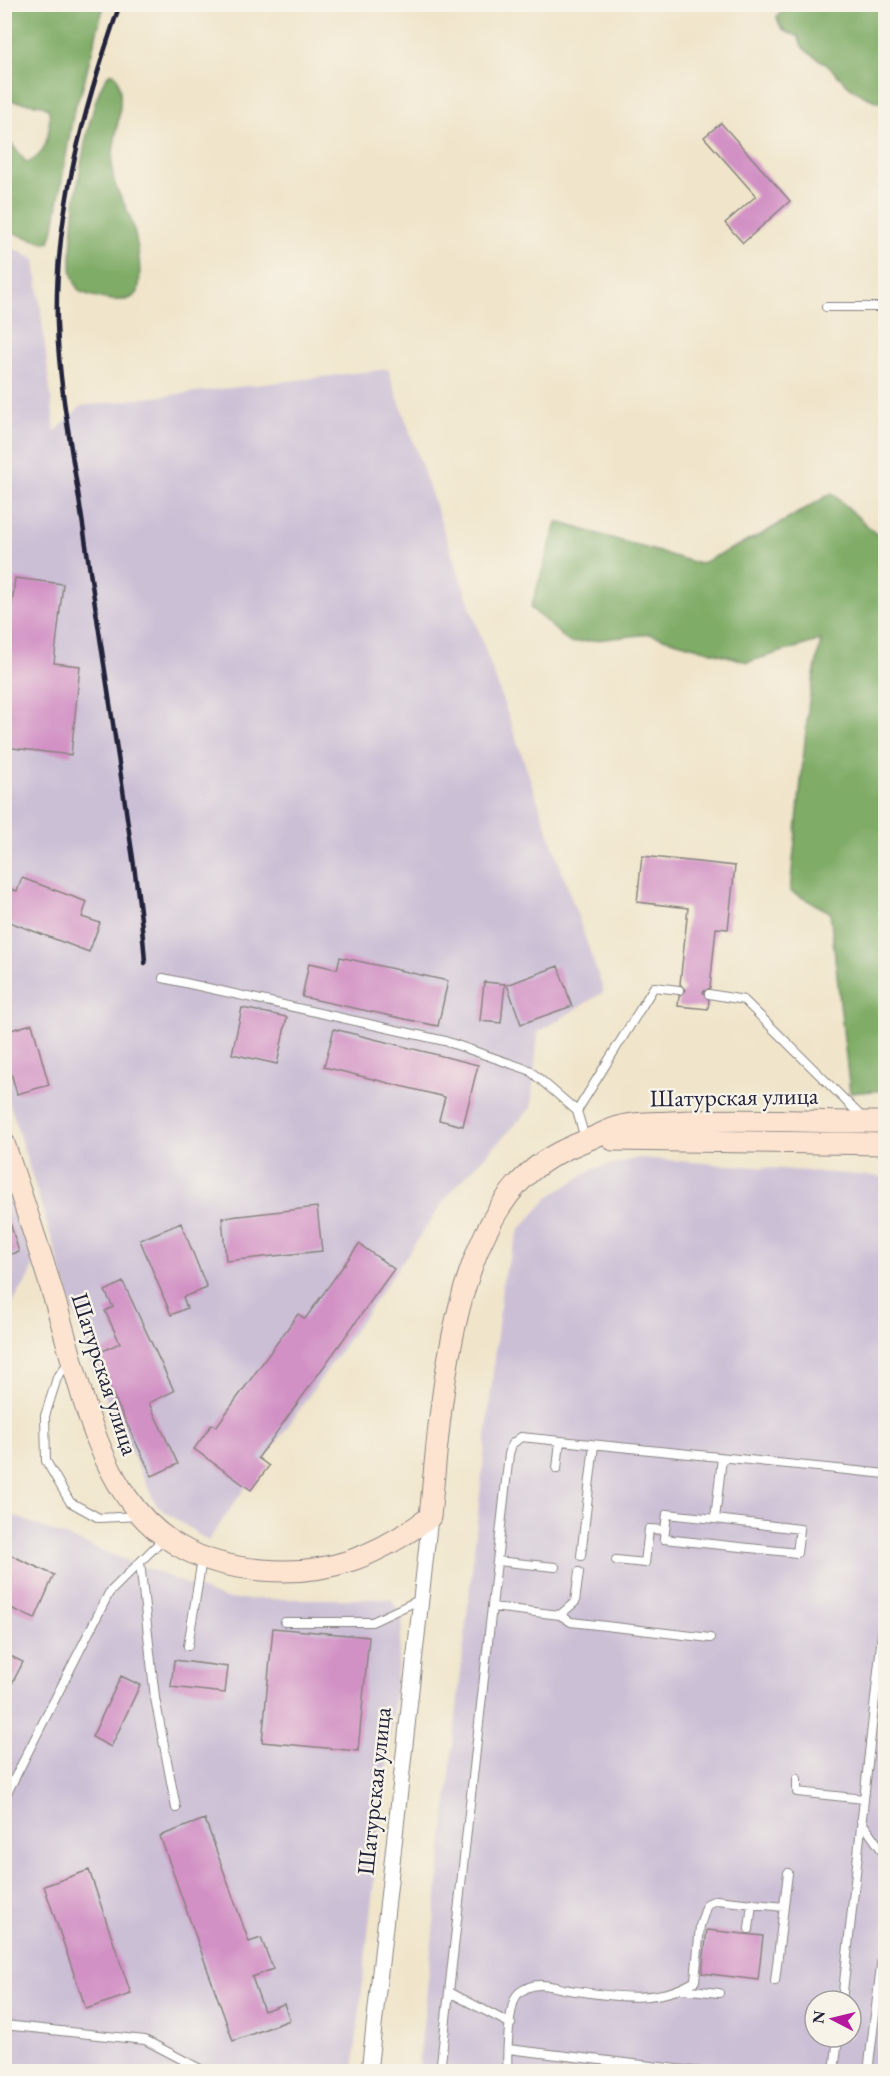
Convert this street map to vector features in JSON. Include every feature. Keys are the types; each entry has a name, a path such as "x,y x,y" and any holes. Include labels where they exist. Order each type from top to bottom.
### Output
{"main road":[{"name":"Шатурская улица","path":"4,1143 90,1426 111,1475 141,1516 164,1538 202,1557 237,1568 287,1572 324,1569 363,1557 398,1541 430,1517 441,1401 450,1349 465,1287 477,1253 507,1200 528,1175 555,1154 622,1125 686,1121 876,1122"},
{"name":"Шатурская улица","path":"585,1140 885,1144"}],"street":[{"name":"Шатурская улица","path":"369,2072 430,1517"}],"lane":[{"path":"826,307 885,308"},
{"path":"163,978 445,1041 529,1070 577,1111 585,1140"},
{"path":"577,1111 654,987 680,990"},
{"path":"709,994 744,1000 876,1122"},
{"path":"71,1360 57,1378 45,1416 46,1461 70,1502 99,1518 141,1516"},
{"path":"440,2072 512,1444 521,1437 885,1474"},
{"path":"557,1469 560,1441"},
{"path":"581,1556 594,1445"},
{"path":"715,1520 722,1458"},
{"path":"667,1514 715,1520 800,1529 797,1553 664,1539 667,1514"},
{"path":"616,1560 645,1563 649,1529 665,1530"},
{"path":"4,1799 109,1593 164,1538"},
{"path":"188,1646 202,1557"},
{"path":"497,1561 555,1567"},
{"path":"140,1562 154,1698 176,1808"},
{"path":"560,1615 575,1602 579,1572"},
{"path":"843,1989 885,1598"},
{"path":"285,1622 372,1622 421,1599"},
{"path":"492,1607 560,1615 571,1622 710,1638"},
{"path":"797,1779 796,1792 864,1799"},
{"path":"861,1821 885,1856"},
{"path":"873,1838 885,1839"},
{"path":"776,1981 788,1873"},
{"path":"682,1989 694,1981 700,1926 707,1904 716,1900 784,1907"},
{"path":"748,1929 752,1903"},
{"path":"868,2072 884,1956 885,1925"},
{"path":"508,2072 508,2049 516,1995 528,1987 543,1985 608,1996 641,1997 682,1989 719,1993"},
{"path":"449,1992 511,2024"},
{"path":"4,2025 145,2040 206,2072"},
{"path":"508,2049 701,2072"},
{"path":"834,2072 837,2049"}],"shaded area":[{"path":"4,243 35,260 55,432 81,406 388,369 604,992 538,1032 531,1108 450,1193 208,1541 157,1506 93,1372 5,1089"},
{"path":"639,1158 885,1177 885,2071 418,2072 503,1279 520,1229 550,1196 593,1169"},
{"path":"4,1169 34,1261 30,1276 5,1315"},
{"path":"4,1512 225,1599 391,1599 403,1618 353,2071 5,2071"}],"green space":[{"path":"5,4 104,5 82,90 74,109 53,233 49,242 44,243 5,230 5,136 26,162 33,160 39,155 46,142 49,110 43,105 5,100"},
{"path":"803,4 885,5 885,104 853,89 827,65 806,50 798,36 782,28 777,17 782,10"},
{"path":"111,73 116,75 120,99 113,151 113,176 115,186 134,229 140,272 138,292 133,297 119,300 101,298 79,291 72,276 71,258 76,201 87,135 102,84"},
{"path":"832,493 886,543 885,1090 850,1093 830,912 790,891 809,701 821,640 748,662 649,634 570,643 531,608 557,522 700,564 764,533"}],"building":[{"path":"721,123 790,201 743,243 725,223 756,196 704,137"},
{"path":"15,578 63,584 54,663 80,666 71,755 4,747 4,674"},
{"path":"642,856 735,866 728,929 716,928 710,988 703,992 709,1000 708,1009 678,1006 679,996 685,990 680,984 688,908 637,902"},
{"path":"22,878 87,902 82,917 100,923 89,952 4,920 4,887 17,891"},
{"path":"340,957 448,981 438,1026 302,997 309,963 337,969"},
{"path":"558,966 572,1006 521,1024 507,985"},
{"path":"484,982 505,984 501,1023 480,1021"},
{"path":"242,1008 287,1017 277,1064 232,1054"},
{"path":"32,1024 49,1085 17,1094 4,1048 4,1032"},
{"path":"334,1029 478,1065 463,1126 439,1120 445,1097 324,1067"},
{"path":"317,1207 322,1251 226,1261 222,1218"},
{"path":"4,1216 8,1216 19,1252 4,1256"},
{"path":"181,1223 207,1288 183,1297 187,1308 171,1315 140,1240"},
{"path":"359,1244 394,1269 258,1458 269,1466 251,1490 194,1449 212,1424 216,1427 298,1314 305,1319"},
{"path":"123,1282 174,1391 149,1403 178,1464 152,1476 94,1355 120,1343 105,1311 113,1307 105,1291"},
{"path":"4,1552 54,1575 35,1619 4,1605"},
{"path":"273,1628 369,1637 358,1751 262,1742"},
{"path":"4,1653 23,1662 4,1699"},
{"path":"174,1660 228,1667 225,1693 171,1687"},
{"path":"121,1676 140,1685 111,1747 92,1737"},
{"path":"205,1819 249,1942 261,1938 273,1969 252,1977 264,2011 284,2004 290,2020 233,2041 160,1836"},
{"path":"89,1870 131,1994 86,2009 44,1886"},
{"path":"707,1930 763,1936 758,1980 702,1973"}],"railway":[{"path":"120,4 83,122 66,202 57,283 57,324 65,412 125,803 145,963"}]}
